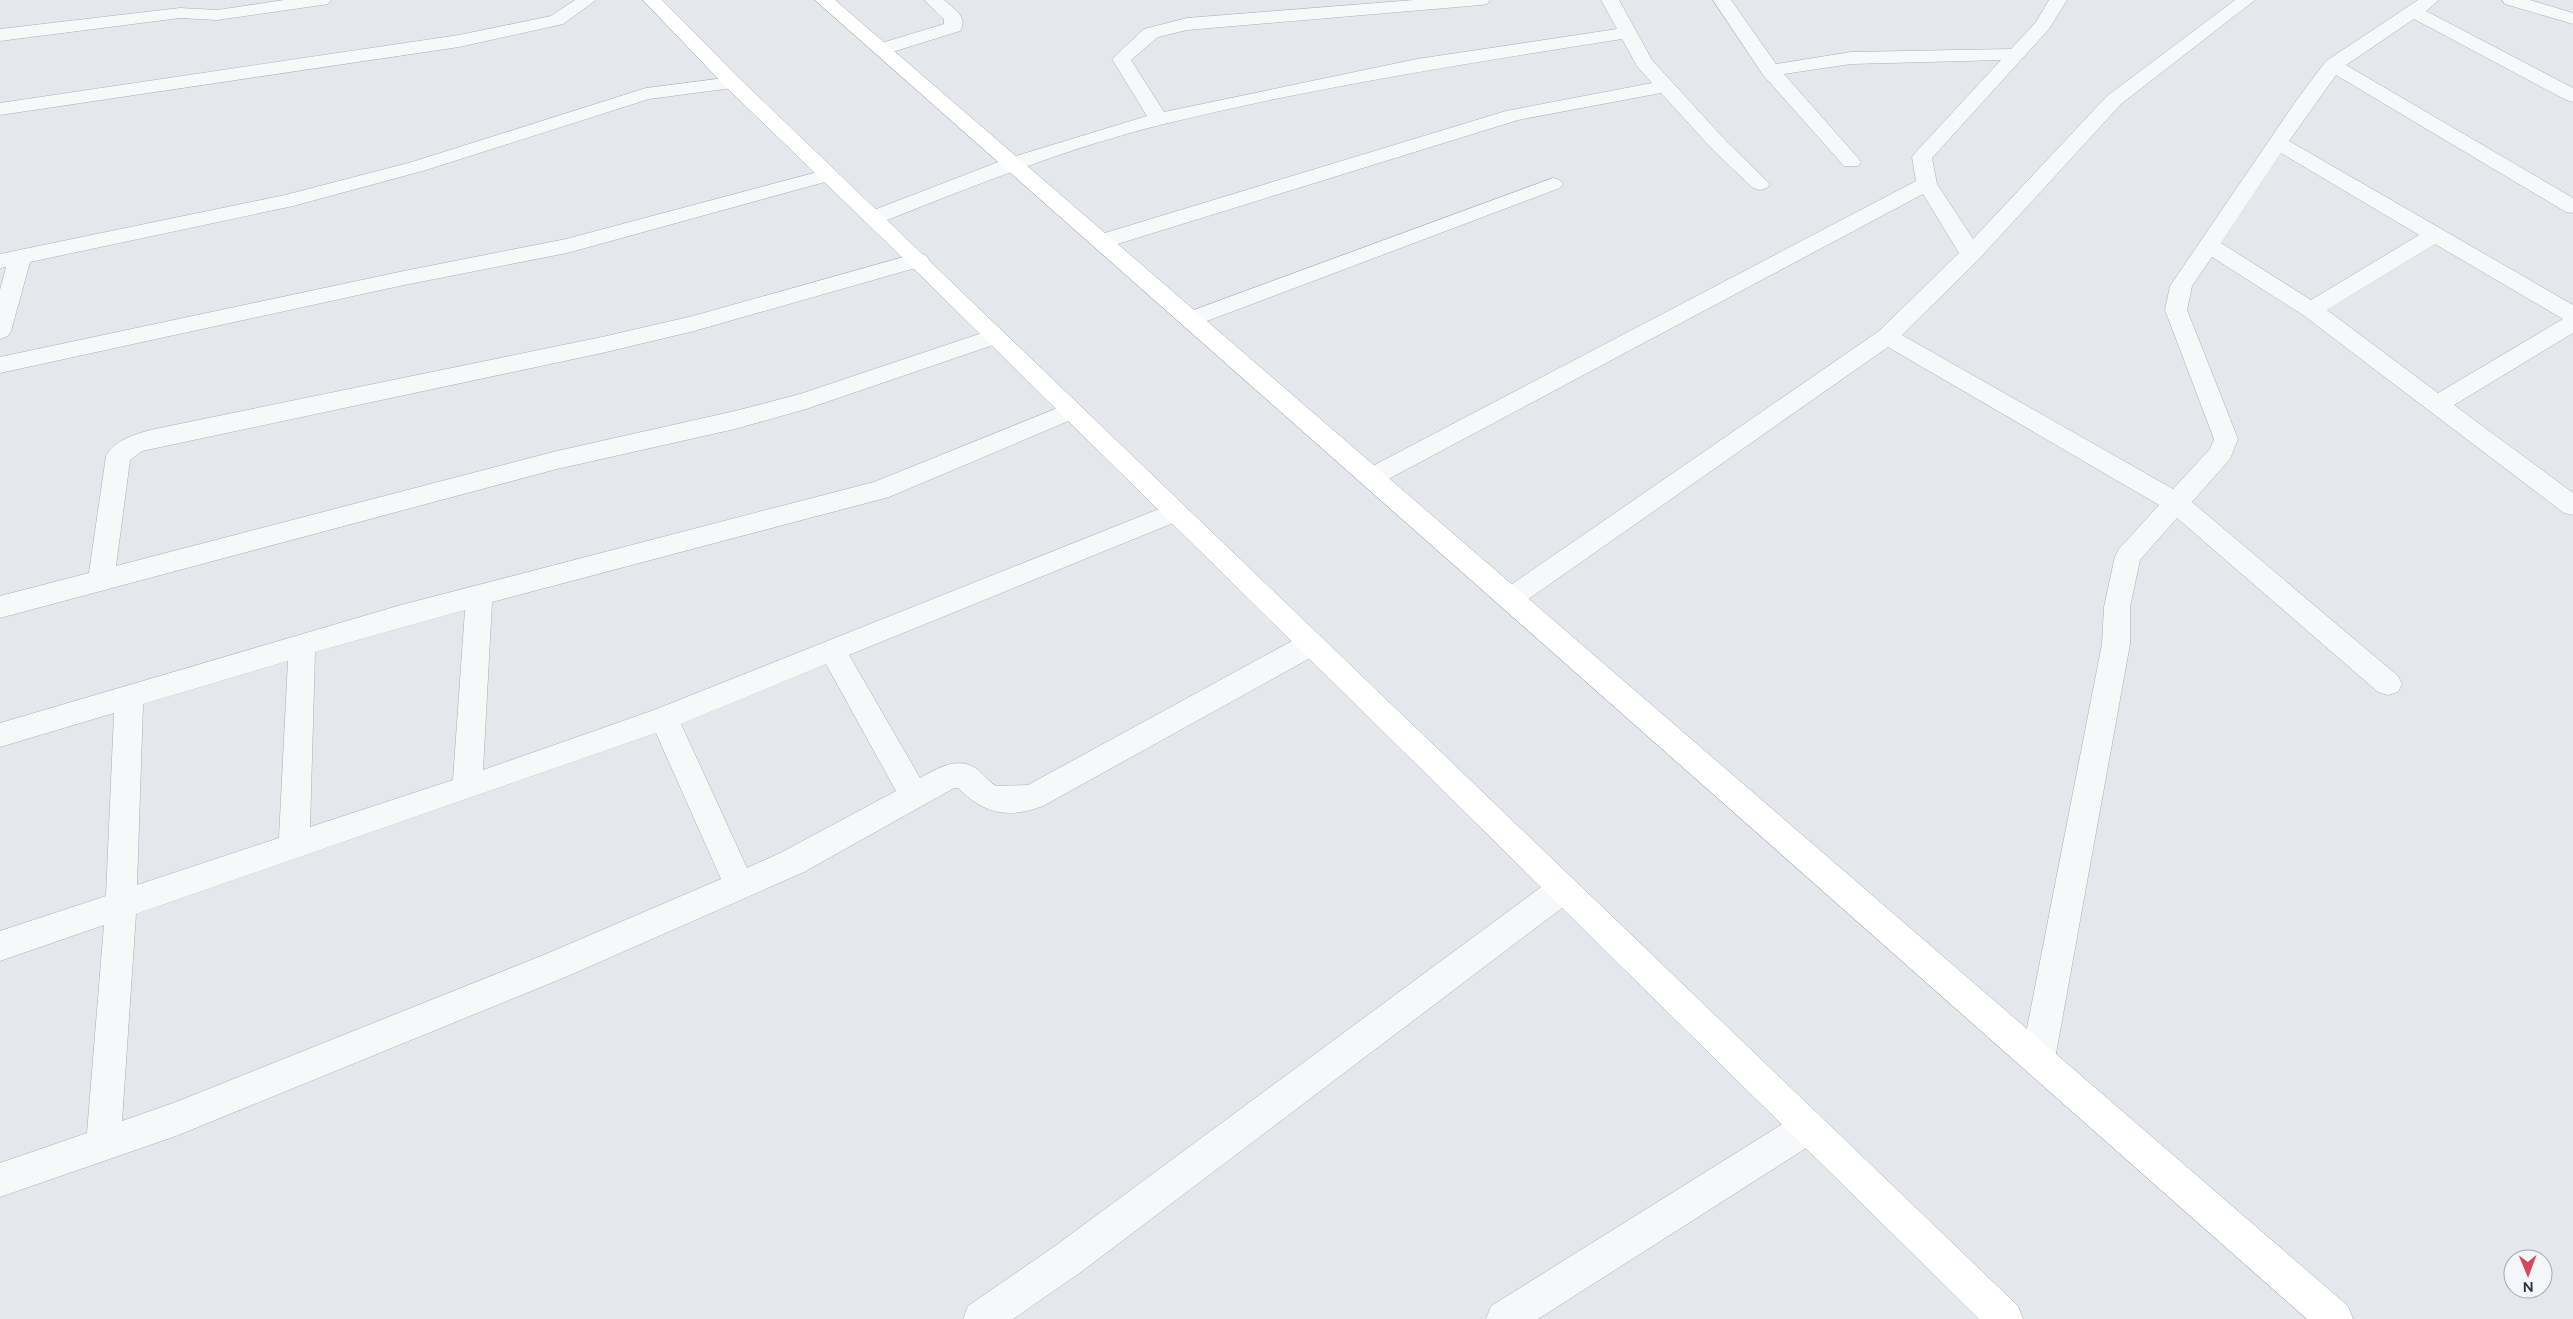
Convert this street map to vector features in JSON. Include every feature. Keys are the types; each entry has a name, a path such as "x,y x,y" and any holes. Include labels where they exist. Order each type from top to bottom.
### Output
{"main road":[{"path":"652,0 733,83 918,260 994,337 2004,1319"},
{"path":"824,0 882,48 2335,1319"}],"street":[{"path":"0,35 180,13 217,15 322,0"},
{"path":"0,109 459,41 557,20 587,0"},
{"path":"882,48 953,27 953,16 932,0"},
{"path":"1159,119 1121,59 1151,33 1187,24 1481,0"},
{"path":"1610,0 1644,62 1720,146 1760,184"},
{"path":"1722,0 1736,25 1770,72 1851,162"},
{"path":"1971,254 1927,184 1922,157 2043,25 2058,0"},
{"path":"1511,598 1887,336 1971,254 2114,100 2246,0"},
{"path":"2511,0 2573,19"},
{"path":"2038,1059 2114,653 2117,607 2128,556 2221,453 2226,440 2176,310 2181,286 2333,65 2421,6 2573,96"},
{"path":"873,218 1013,163 1159,119 1417,64 1628,33"},
{"path":"1770,72 1851,58 2017,54"},
{"path":"2333,65 2573,207"},
{"path":"0,331 10,259 286,201 418,166 646,94 733,83"},
{"path":"1103,241 1513,115 1558,104 1666,86"},
{"path":"2278,143 2573,315"},
{"path":"0,365 395,280 567,246 829,175"},
{"path":"1191,319 1553,184"},
{"path":"1372,477 1927,184"},
{"path":"2311,310 2436,234"},
{"path":"2208,245 2311,310 2573,506"},
{"path":"101,580 118,456 133,445 150,438 611,343 694,323 918,260"},
{"path":"2438,404 2573,323"},
{"path":"1887,336 2177,503 2388,684"},
{"path":"0,607 557,460 735,420 806,400 994,337"},
{"path":"0,735 401,616 880,490 1070,411"},
{"path":"0,946 664,718 1174,512"},
{"path":"467,786 478,596"},
{"path":"0,1180 176,1119 557,965 793,862 948,777 959,774 965,776 985,796 1008,801 1033,797 1311,644"},
{"path":"294,845 302,645"},
{"path":"832,650 914,795"},
{"path":"103,1144 121,904 129,696"},
{"path":"664,718 739,884"},
{"path":"980,1319 1068,1259 1563,889"},
{"path":"1504,1319 1807,1128"}]}
